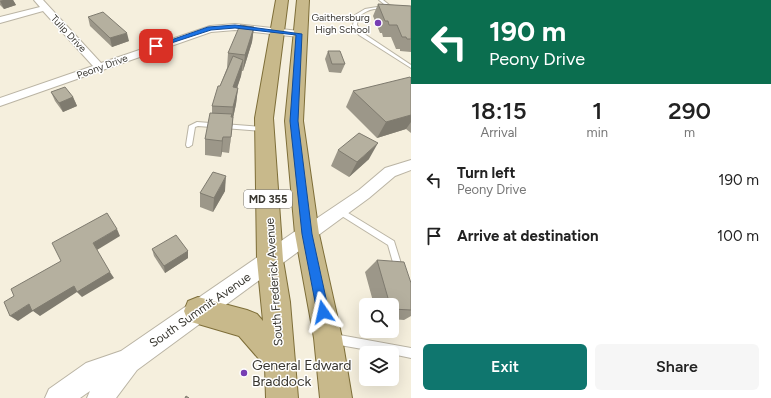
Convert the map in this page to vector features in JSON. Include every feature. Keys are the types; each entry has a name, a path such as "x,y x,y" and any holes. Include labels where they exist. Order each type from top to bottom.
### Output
{"main road":[{"name":"South Frederick Avenue","path":"282,0 276,31 264,118 270,260 276,302 282,398"},
{"name":"MD 355","path":"303,0 299,34 294,121 307,234 328,338 336,398"},
{"path":"198,311 247,324 280,358"}],"street":[{"name":"Tulip Drive","path":"38,0 99,66"},
{"path":"0,20 45,8"},
{"name":"Peony Drive","path":"0,102 99,66 210,29 235,27 299,34"},
{"name":"South Summit Avenue","path":"58,398 95,372 128,361 340,211 390,172 411,165"},
{"name":"South Summit Avenue","path":"100,398 128,361"}],"lane":[{"path":"374,7 379,0 391,8"},
{"path":"398,9 374,7 364,10 356,16 355,25 361,34 411,68"},
{"path":"189,145 192,126 197,124 265,129"},
{"path":"340,211 391,243 402,280"},
{"path":"328,338 411,353"}],"building":[{"path":"378,4 411,6 411,39 402,37 397,25 389,25 388,21 385,21"},
{"path":"103,12 127,33 110,38 88,17"},
{"path":"240,25 254,27 245,55 228,53"},
{"path":"328,51 340,51 345,64 332,64"},
{"path":"233,56 243,60 233,87 238,88 233,107 212,106 218,86 220,86"},
{"path":"410,77 411,115 386,122 353,91"},
{"path":"65,87 73,97 59,103 51,92"},
{"path":"210,113 232,114 231,137 223,137 222,141 205,139"},
{"path":"359,133 378,143 357,162 338,150"},
{"path":"213,172 226,176 214,198 200,193"},
{"path":"107,213 117,229 93,243 110,272 77,292 74,286 32,311 29,304 10,316 4,302 14,296 11,289 61,261 52,243"},
{"path":"176,235 188,251 164,266 152,249"},
{"path":"377,260 404,262 411,283 411,310 399,309 399,298 388,298"}],"place":[{"name":"Gaithersburg High School","path":"378,23"},
{"name":"General Edward Braddock","path":"244,373"}],"route":[{"path":"156,46 195,32 210,29 235,27 299,34 294,121 307,234 323,312"}]}
